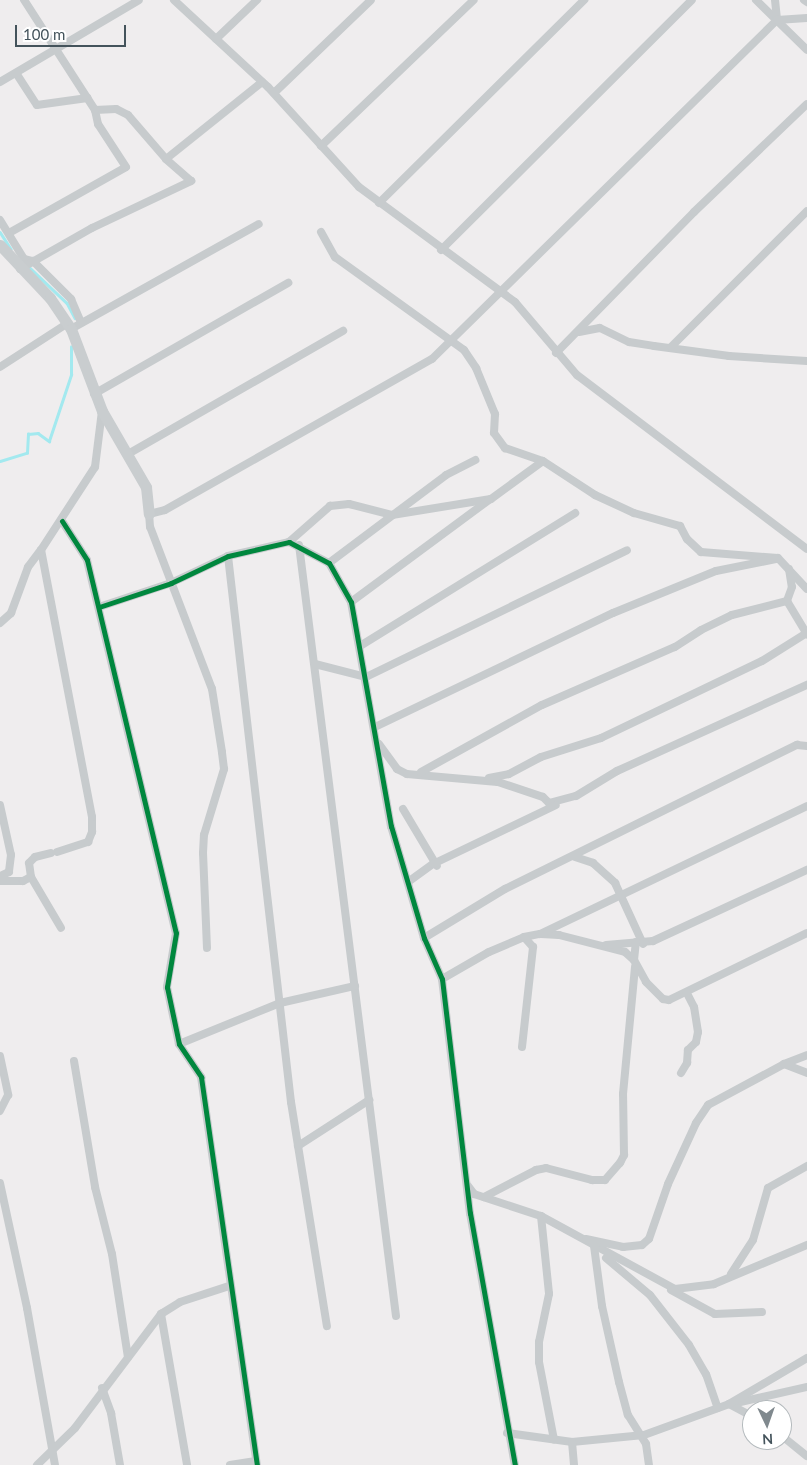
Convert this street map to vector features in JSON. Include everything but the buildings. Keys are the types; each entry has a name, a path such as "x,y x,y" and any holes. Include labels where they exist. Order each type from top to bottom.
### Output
{"street":[{"path":"9,233 126,167 98,124 95,110 88,98 24,0"},
{"path":"0,82 58,50 139,0"},
{"path":"174,0 274,93 359,188 441,250 515,302 556,353 577,375 807,549"},
{"path":"216,40 257,0"},
{"path":"274,93 371,0"},
{"path":"321,146 474,0"},
{"path":"379,203 584,0"},
{"path":"441,250 692,0"},
{"path":"756,0 807,50"},
{"path":"775,0 778,20"},
{"path":"148,514 165,510 432,359 453,342 491,301 502,293 778,20 807,18"},
{"path":"16,73 37,105 88,98"},
{"path":"166,159 262,82"},
{"path":"556,353 579,332 694,212 807,104"},
{"path":"20,269 92,228 191,181 166,159 128,115 116,109 102,112 95,110"},
{"path":"671,347 807,211"},
{"path":"0,220 24,259 33,261 71,299 74,325 94,394 146,487 148,514 171,583 212,689 224,769 204,835 202,853 207,948"},
{"path":"0,367 259,224"},
{"path":"321,232 335,258 453,342 476,368 495,414 494,434 505,448 543,461 595,495 634,513 680,526 687,539 702,552 778,558 788,565 807,589"},
{"path":"0,245 20,269 74,325"},
{"path":"94,394 288,284"},
{"path":"579,332 600,328 630,342 728,356 807,361"},
{"path":"128,454 343,331"},
{"path":"0,623 11,613 28,567 41,550 47,538 62,521 95,467 102,411"},
{"path":"330,563 454,470 475,460"},
{"path":"352,602 543,461"},
{"path":"289,542 319,514 340,503 392,515 491,499"},
{"path":"360,646 575,513"},
{"path":"62,521 87,560 176,933 167,987 179,1044 201,1077 229,1286 256,1463 230,1465"},
{"path":"99,608 171,583 228,556 289,542 299,545 330,563 352,602 392,826 424,938 442,979 470,1213 507,1433 515,1465"},
{"path":"299,545 396,1316"},
{"path":"41,550 92,817 92,832 88,842 35,858 29,863 30,876 60,928"},
{"path":"315,664 366,677 627,550"},
{"path":"228,556 298,1146 327,1326"},
{"path":"375,727 622,610 716,571 778,558"},
{"path":"477,778 509,774 541,757 601,738 762,662 806,634 787,601 792,587 788,565"},
{"path":"420,773 542,705 675,647 701,630 732,615 787,601"},
{"path":"408,882 617,771 807,685"},
{"path":"424,938 506,889 575,857 807,740"},
{"path":"378,743 397,769 407,774 420,773 477,778 521,788 544,797 549,803 564,800"},
{"path":"797,745 807,746"},
{"path":"0,805 11,854 8,872 0,876"},
{"path":"540,934 807,806"},
{"path":"403,809 437,865"},
{"path":"484,1197 536,1170 546,1168 592,1180 604,1180 624,1155 623,1094 634,963 639,943 622,894 593,863 575,857"},
{"path":"596,946 639,943 708,918 757,891 807,870"},
{"path":"0,881 15,883 30,876"},
{"path":"442,979 489,952 524,937 540,934 559,935 625,952 663,999 676,999 807,933"},
{"path":"522,1047 533,947 524,937"},
{"path":"179,1044 280,1003 355,986"},
{"path":"680,1073 687,1063 688,1050 696,1042 698,1032 694,1007 687,993"},
{"path":"579,1238 623,1247 642,1245 649,1239 668,1184 702,1112 719,1098 784,1064 807,1055"},
{"path":"0,1056 8,1095 0,1111"},
{"path":"74,1061 95,1187 112,1254 128,1357"},
{"path":"784,1064 807,1073"},
{"path":"298,1146 369,1100"},
{"path":"731,1274 753,1240 768,1188 807,1166"},
{"path":"0,1183 27,1308 55,1465"},
{"path":"468,1186 474,1194 541,1216 594,1248 715,1314 762,1312"},
{"path":"541,1216 549,1294 539,1342 539,1362 554,1440"},
{"path":"665,1286 692,1289 714,1284 731,1274 781,1258 807,1244"},
{"path":"594,1248 650,1295 689,1344 706,1374 718,1408"},
{"path":"594,1248 602,1306 619,1382 628,1415 641,1436 649,1465"},
{"path":"37,1465 75,1428 102,1388 161,1314 180,1302 229,1286"},
{"path":"161,1314 187,1465"},
{"path":"729,1404 807,1358"},
{"path":"507,1433 572,1442 641,1436 729,1404 807,1387"},
{"path":"102,1388 111,1413 120,1465"},
{"path":"729,1404 742,1411"},
{"path":"572,1442 574,1465"},
{"path":"792,1444 807,1456"}],"waterway":[{"path":"0,232 11,249"},
{"path":"29,267 67,303 75,318"},
{"path":"0,461 27,453 28,434 38,433 49,441 71,375 71,347"}],"cycle path":[{"path":"62,521 87,560 176,933 167,987 179,1044 201,1077 257,1465"},
{"path":"99,607 171,583 228,556 289,542 329,563 351,602 391,826 424,938 442,979 470,1213 515,1465"}]}
